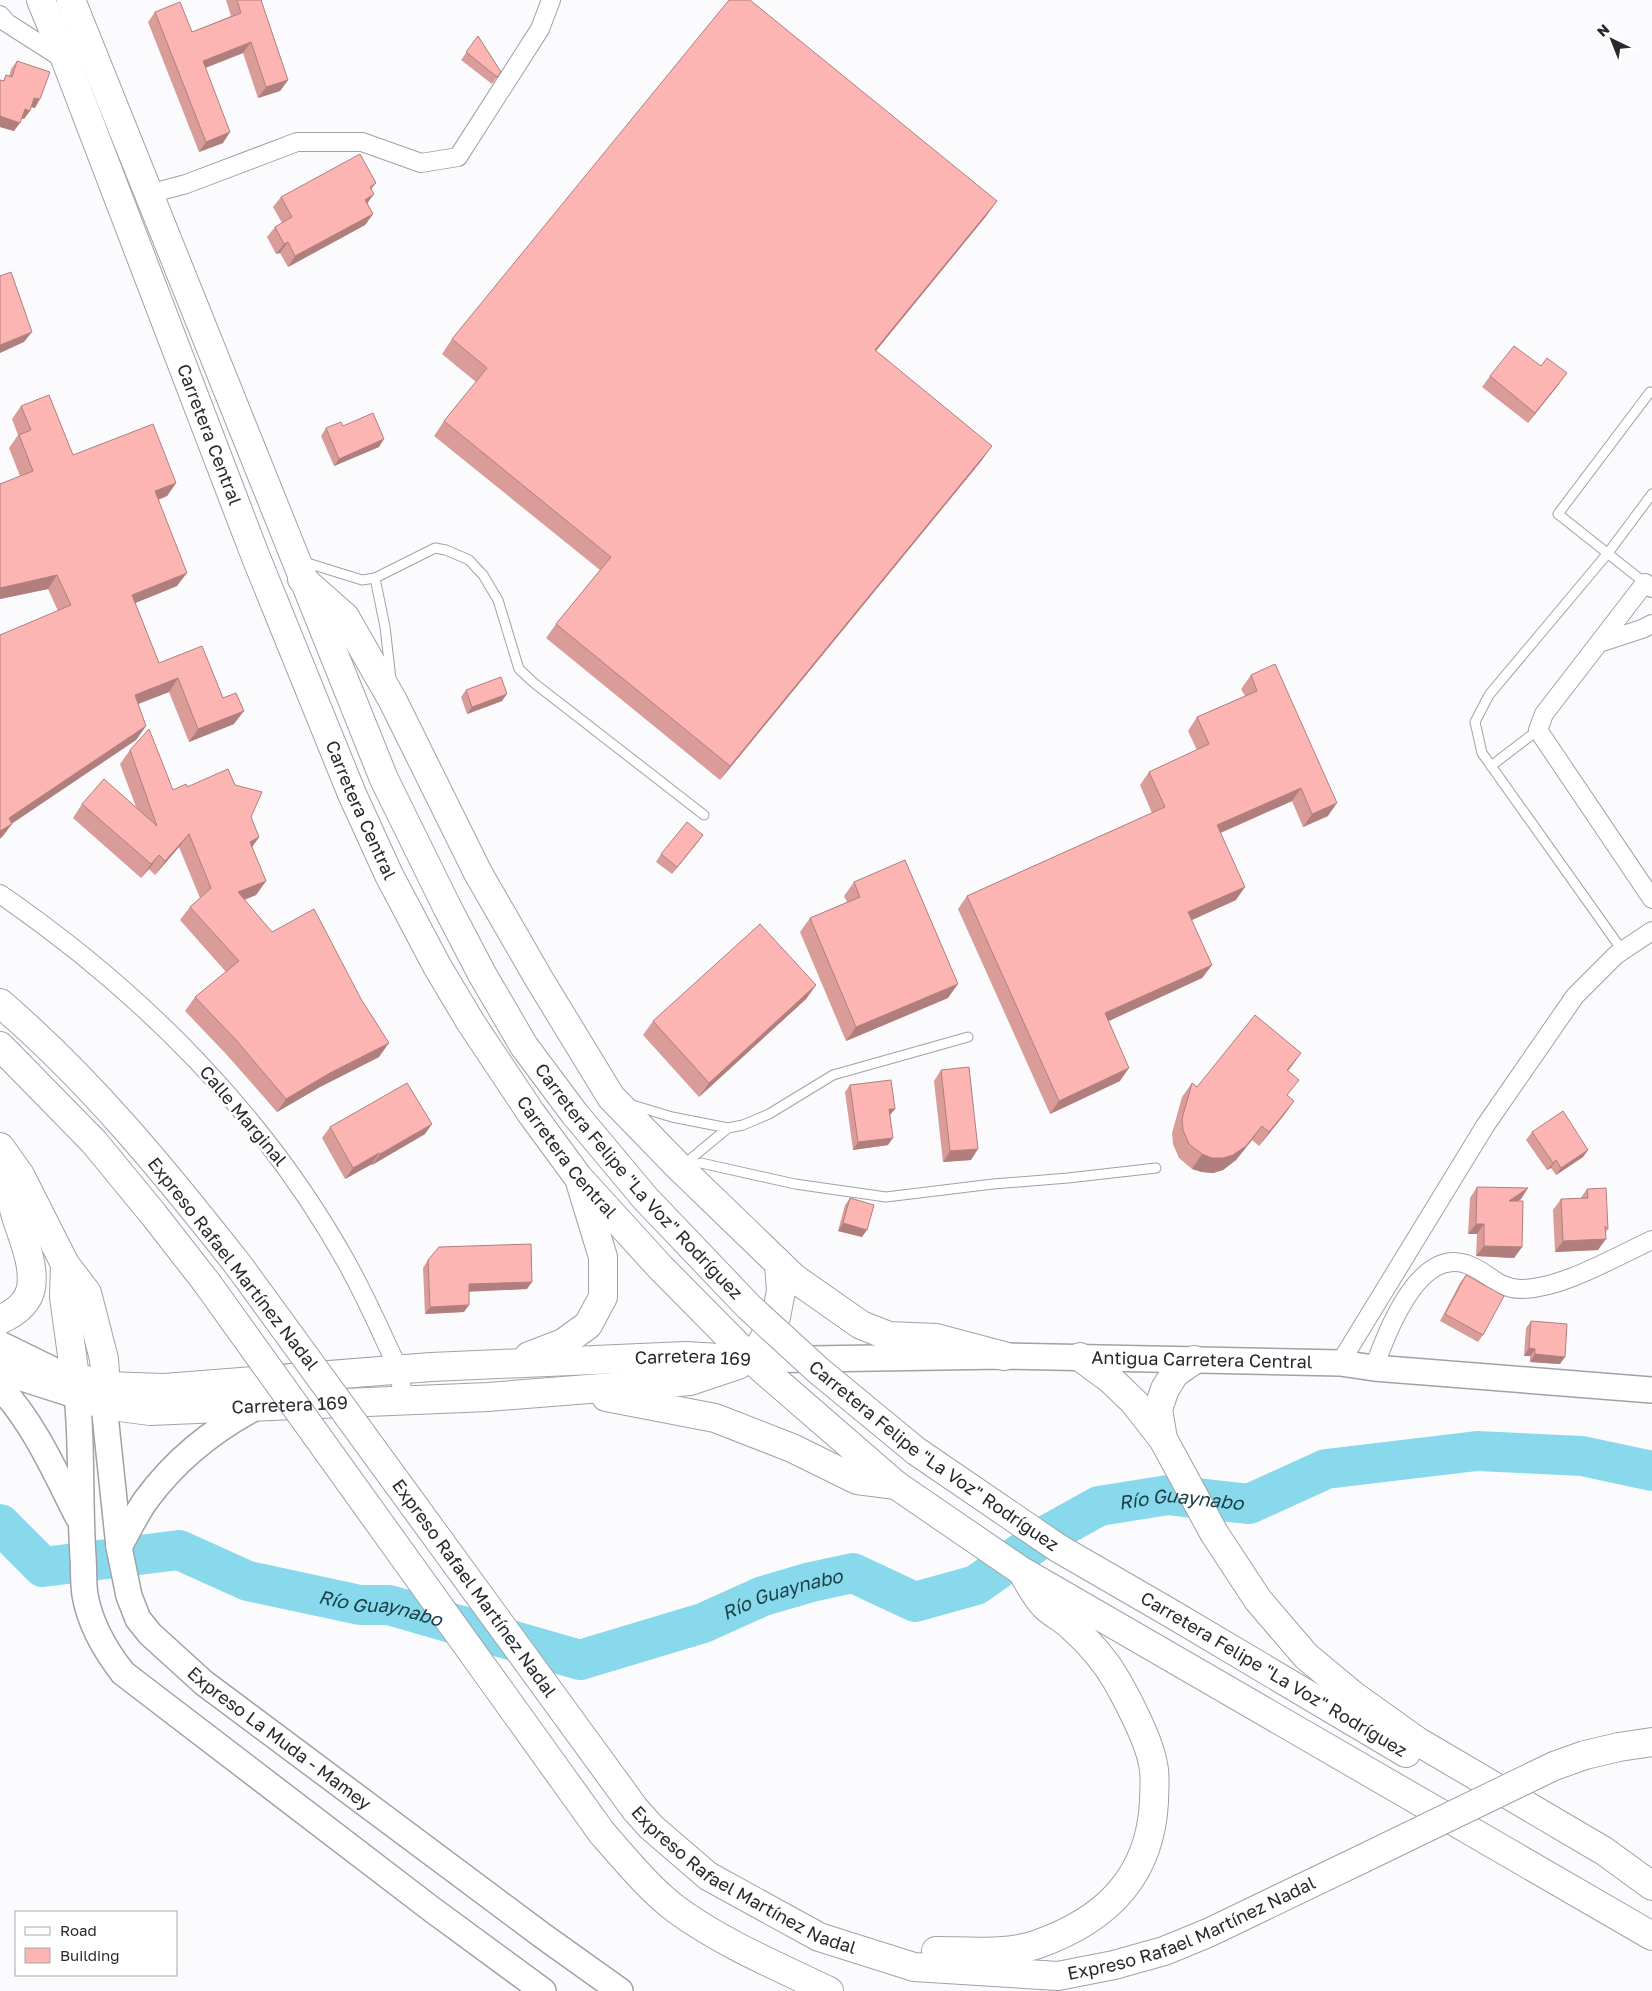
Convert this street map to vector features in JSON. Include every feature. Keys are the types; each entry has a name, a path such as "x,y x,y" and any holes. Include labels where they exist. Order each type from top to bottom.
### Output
{"highway":[{"name":"Carretera Central","path":"41,0 251,546 356,803 389,875 437,966 471,1023 531,1113 578,1177 661,1268 752,1360 896,1485"},
{"name":"Carretera Central","path":"71,0 384,779 446,907 482,974"},
{"path":"298,568 344,617 393,701 478,873 539,979 611,1097 680,1168 794,1278 861,1325 889,1336 936,1338 1004,1356"},
{"name":"Carretera Felipe \"La Voz\" Rodríguez","path":"482,974 524,1046 574,1113 645,1198 749,1307 819,1371 916,1451 1058,1548 1652,1900"},
{"name":"Expreso Rafael Martínez Nadal","path":"0,1004 27,1026 114,1115 177,1187 239,1266 635,1809 651,1827 708,1876 819,1937 914,1966 1058,1976 1114,1965 1164,1951 1208,1933 1569,1759 1619,1747 1652,1742"},
{"name":"Expreso Rafael Martínez Nadal","path":"0,1046 94,1142 154,1215 207,1284 602,1833 630,1865 676,1909 738,1948 829,1991"},
{"path":"0,1147 20,1175 65,1264 87,1293 104,1359 105,1395"},
{"path":"0,1159 30,1258 31,1276 31,1290 24,1303 15,1313 0,1320"},
{"path":"507,1364 563,1342 588,1325 604,1297 603,1257 578,1177"},
{"path":"65,1264 64,1296 76,1386"},
{"path":"752,1360 776,1318 781,1291 779,1264"},
{"name":"Carretera 169","path":"105,1395 164,1388 398,1370 507,1364 686,1356 752,1360"},
{"path":"1080,1357 1110,1379 1134,1402 1163,1439 1214,1533 1258,1600 1306,1656 1354,1696 1417,1741 1604,1851 1652,1886"},
{"name":"Carretera 169","path":"76,1386 150,1411 203,1410 488,1397 690,1381 752,1360"},
{"path":"1163,1439 1158,1409 1165,1389 1175,1373 1194,1360"},
{"path":"580,1390 601,1396 715,1418 792,1448 857,1480 896,1485"},
{"name":"Carretera Felipe \"La Voz\" Rodríguez","path":"896,1485 1020,1570 1652,1936"},
{"path":"862,1950 996,1952 1036,1945 1076,1927 1109,1906 1129,1882 1146,1847 1153,1824 1156,1779 1153,1762 1145,1739 1117,1681 1095,1648 1070,1625 1044,1606 1020,1570"}],"main road":[{"name":"Carretera 169","path":"0,1344 59,1373 76,1386"},
{"name":"Antigua Carretera Central","path":"752,1360 1004,1356 1340,1363 1374,1368 1652,1390"},
{"name":"Carretera 169","path":"0,1368 22,1378 76,1386"},
{"path":"76,1386 81,1446 80,1522 85,1595 96,1630 107,1652 123,1673 430,1908 543,1991"},
{"name":"Expreso La Muda - Mamey","path":"105,1395 108,1446 119,1547 129,1596 138,1619 150,1634 204,1683 542,1936 620,1991"},
{"path":"8,1396 32,1430 80,1522"},
{"path":"119,1547 146,1501 169,1472 198,1444 229,1421 258,1406"}],"street":[{"path":"149,194 186,184 297,142 362,142 421,163 458,156 540,29 552,0"},
{"path":"2,22 66,61"},
{"path":"1649,586 1599,643 1544,714 1538,730 1652,899"},
{"path":"1599,643 1652,624"},
{"name":"Calle Marginal","path":"0,894 97,966 150,1013 206,1070 267,1142 324,1222 364,1294 398,1370 404,1401"},
{"path":"1340,1363 1485,1126 1575,996 1622,950 1652,931"},
{"path":"1374,1368 1386,1333 1408,1295 1424,1275 1437,1266 1454,1261 1468,1264 1501,1286 1520,1289 1556,1284 1652,1240"}],"lane":[{"path":"1649,586 1558,514 1650,392"},
{"path":"1622,950 1482,753 1475,722 1489,695 1608,553 1652,494"},
{"path":"298,568 362,580 375,578 434,548 446,550 469,560 483,575 498,600 519,669 534,684 704,816"},
{"path":"375,578 385,627 393,701"},
{"path":"1491,766 1538,730"},
{"path":"611,1097 672,1117 728,1128 743,1125 768,1114 833,1075 968,1037"},
{"path":"680,1168 728,1128"},
{"path":"680,1168 701,1163 795,1184 886,1197 1156,1168"}],"building":[{"path":"237,0 261,0 288,80 266,87 251,42 203,61 230,132 206,142 155,12 180,2 192,32 241,13"},
{"path":"729,0 750,0 997,201 875,350 992,446 730,766 556,624 611,557 444,421 487,368 452,339"},
{"path":"478,36 501,72 497,77 466,52"},
{"path":"17,61 50,72 40,99 34,98 30,111 25,109 20,123 0,116 0,80 4,81 6,75 12,77"},
{"path":"360,154 376,183 370,187 374,194 365,200 373,214 295,256 288,242 284,244 275,227 292,217 281,197"},
{"path":"11,272 32,332 0,345 0,276"},
{"path":"1514,346 1541,366 1547,358 1567,373 1535,413 1490,376"},
{"path":"49,395 73,455 153,424 176,483 155,491 187,573 132,595 159,663 202,646 223,698 236,693 244,711 198,729 178,678 135,695 146,726 9,818 12,824 0,831 0,635 71,605 57,575 0,588 0,484 33,471 19,435 31,430 21,406"},
{"path":"373,413 384,439 339,459 326,428 341,422 343,426"},
{"path":"1275,664 1337,803 1312,814 1301,788 1217,825 1245,887 1188,912 1212,965 1105,1013 1129,1068 1059,1101 967,896 1165,807 1149,772 1209,744 1197,717 1257,691 1251,675"},
{"path":"501,677 507,694 472,707 466,690"},
{"path":"149,729 173,790 186,784 187,787 228,769 235,785 262,792 251,817 259,837 250,842 266,881 238,892 272,932 314,909 361,999 389,1043 330,1073 286,1099 236,1040 195,997 239,961 190,907 211,888 189,834 165,861 159,855 151,864 82,804 104,779 157,826 130,750"},
{"path":"687,822 703,835 677,867 661,854"},
{"path":"905,860 958,984 856,1027 810,918 860,897 854,882"},
{"path":"760,924 816,985 709,1083 653,1021"},
{"path":"1255,1015 1301,1053 1287,1070 1299,1080 1287,1095 1294,1101 1269,1132 1262,1126 1246,1146 1233,1155 1223,1158 1212,1158 1202,1154 1189,1144 1183,1130 1182,1119 1192,1083 1197,1087"},
{"path":"969,1067 978,1149 950,1151 941,1070"},
{"path":"891,1080 895,1109 889,1109 893,1138 858,1142 850,1085"},
{"path":"407,1083 432,1124 353,1168 330,1127"},
{"path":"1563,1111 1588,1150 1561,1168 1556,1160 1553,1163 1532,1132"},
{"path":"1477,1187 1528,1188 1509,1201 1523,1201 1522,1247 1484,1246 1484,1224 1476,1224"},
{"path":"1606,1188 1608,1229 1605,1226 1606,1239 1563,1241 1561,1199 1588,1198 1587,1189"},
{"path":"850,1198 874,1205 867,1230 843,1223"},
{"path":"531,1244 532,1282 469,1284 469,1305 430,1307 428,1260 439,1247"},
{"path":"1466,1275 1504,1296 1483,1335 1445,1314"},
{"path":"1531,1321 1567,1324 1565,1357 1535,1354 1535,1349 1529,1348"}],"waterway":[{"name":"Río Guaynabo","path":"0,1524 43,1567 179,1550 248,1581 360,1605 389,1605 580,1660 703,1623 763,1596 811,1582 853,1573 915,1602 976,1585 1045,1536 1099,1506 1168,1495 1249,1504 1326,1469 1477,1451 1582,1456 1652,1471"}]}
